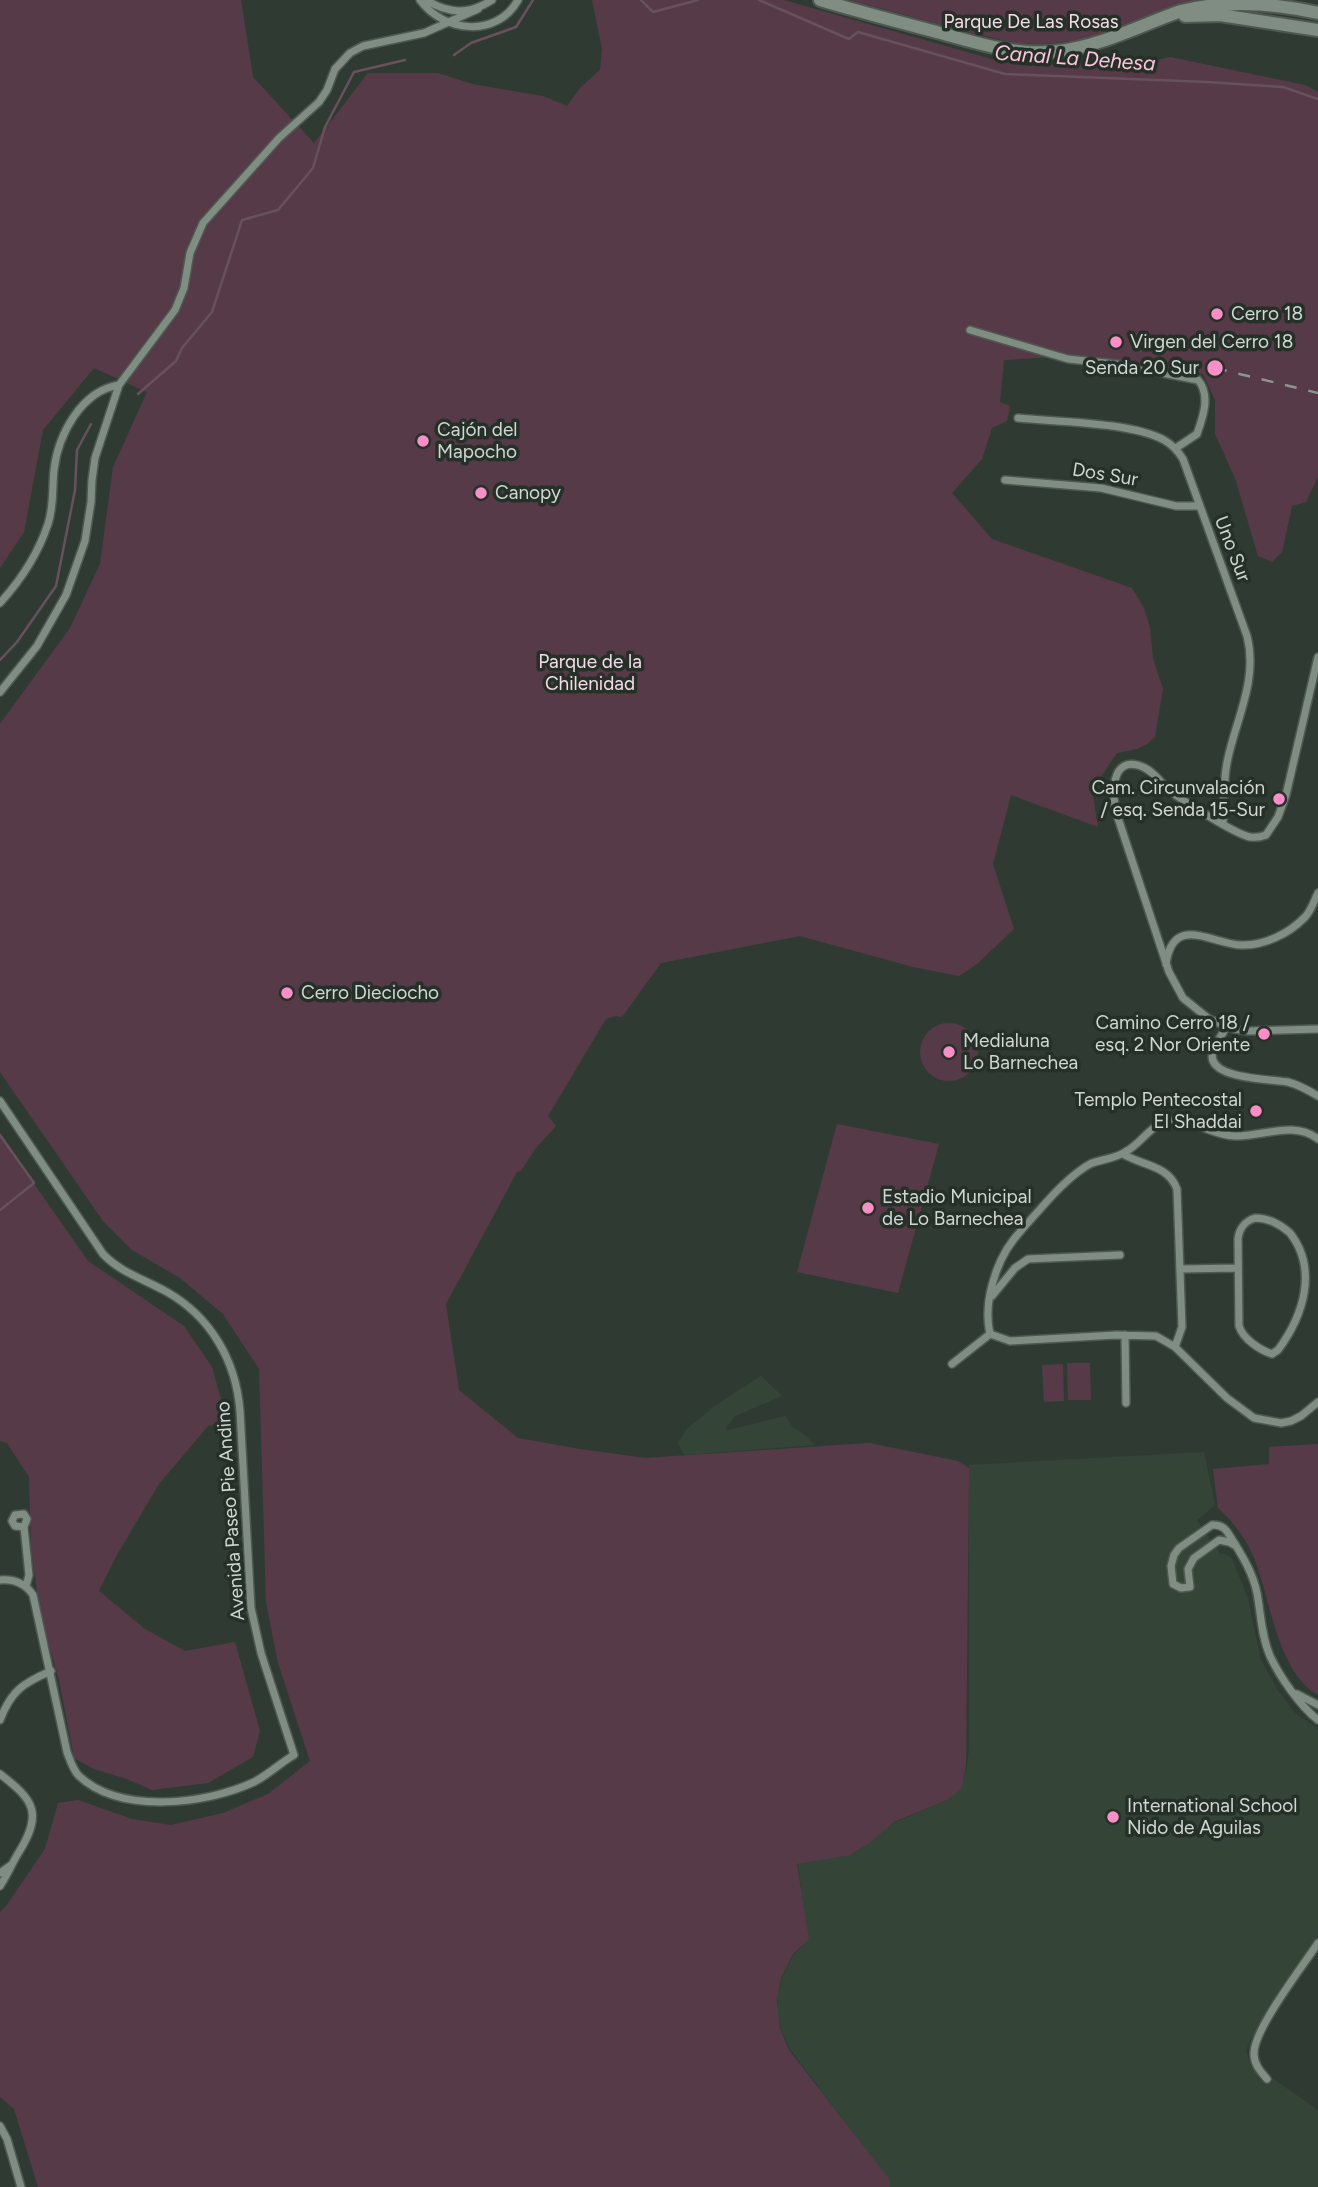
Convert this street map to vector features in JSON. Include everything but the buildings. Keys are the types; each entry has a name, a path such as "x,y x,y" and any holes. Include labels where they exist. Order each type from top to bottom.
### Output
{"street":[{"path":"420,0 435,16 465,27 490,24 503,18 518,0"},
{"path":"426,0 447,9 478,9"},
{"path":"0,692 48,630 73,578 89,522 96,458 119,385 175,310 184,288 190,253 203,223 279,138 319,102 335,69 345,58 363,47 424,33 492,0"},
{"path":"820,0 1000,49 1033,53 1080,47 1181,11 1219,3 1253,2 1318,13"},
{"path":"1278,24 1275,19 1278,10 1295,8"},
{"path":"1164,19 1201,14 1318,30"},
{"path":"970,330 1068,359 1116,364 1198,380 1204,386 1205,408 1197,434 1176,448 1163,439 1143,432 1018,418"},
{"path":"0,603 28,568 43,539 53,508 56,458 69,425 91,398 105,387 119,385"},
{"name":"Uno Sur","path":"1176,448 1183,460 1247,636 1250,651 1250,678 1227,762 1223,823"},
{"name":"Dos Sur","path":"1004,480 1101,488 1175,506 1199,506"},
{"path":"1318,657 1286,795 1273,828 1266,835 1253,837 1240,833 1176,795 1146,768 1129,765 1119,771 1112,792 1115,810 1166,965 1175,985 1189,1003 1209,1019 1226,1027 1248,1031 1318,1029"},
{"path":"1166,965 1174,943 1189,934 1237,945 1271,940 1306,916 1318,893"},
{"path":"1226,1027 1213,1052 1213,1059 1222,1070 1304,1087 1318,1096"},
{"name":"Avenida Paseo Pie Andino","path":"0,1101 103,1254 122,1270 165,1291 187,1306 215,1335 228,1359 239,1397 251,1608 261,1653 294,1755 257,1781 206,1798 172,1802 116,1796 77,1774 67,1752 51,1671"},
{"path":"990,1334 987,1320 990,1299 995,1279 1012,1241 1066,1181 1090,1164 1123,1154 1138,1144 1153,1128 1167,1121 1235,1136 1296,1130 1318,1139"},
{"path":"1123,1154 1164,1171 1175,1184 1178,1194 1182,1326 1175,1347"},
{"path":"1255,1218 1272,1221 1282,1227 1293,1235 1306,1252 1311,1274 1308,1296 1299,1320 1274,1353 1267,1352 1240,1330 1238,1268 1239,1232 1245,1223 1255,1218"},
{"path":"990,1299 1015,1268 1028,1259 1120,1255"},
{"path":"1180,1269 1238,1268"},
{"path":"990,1334 1010,1341 1156,1336 1175,1347 1227,1398 1254,1418 1281,1423 1291,1421 1318,1402"},
{"path":"952,1364 990,1334"},
{"path":"1125,1335 1126,1403"},
{"path":"1236,1546 1219,1540 1194,1558 1188,1569 1190,1587 1181,1588 1173,1584 1171,1566 1179,1548 1212,1525 1225,1528 1236,1546 1247,1564 1254,1583 1262,1631 1270,1657 1304,1709 1318,1720"},
{"path":"24,1527 29,1574 26,1586"},
{"path":"0,1580 26,1586 35,1601 51,1671 19,1688 7,1702 0,1720"},
{"path":"1295,1694 1318,1705"},
{"path":"0,1774 22,1792 32,1811 33,1823 30,1834 0,1886"},
{"path":"0,1872 12,1865"},
{"path":"1266,2078 1256,2064 1254,2055 1259,2033 1318,1943"},
{"path":"0,2126 7,2139 21,2187"}],"shaded area":[{"path":"761,1376 782,1396 735,1416 725,1429 785,1416 792,1426 814,1445 684,1455 678,1443 688,1428 716,1405"},
{"name":"International School Nido de Aguilas","path":"1204,1452 1215,1505 1197,1520 1220,1554 1226,1554 1232,1559 1247,1596 1261,1660 1278,1691 1296,1714 1318,1729 1318,1935 1249,2042 1246,2051 1251,2067 1266,2074 1318,2110 1318,2187 889,2187 888,2179 790,2049 781,2030 778,1995 783,1975 793,1956 808,1939 798,1864 855,1853 879,1832 896,1822 945,1801 958,1791 966,1772 969,1750 969,1465"}],"green space":[{"name":"Parque de la Chilenidad","path":"0,0 241,0 253,77 314,143 368,73 438,73 472,84 543,96 567,106 580,88 600,70 602,49 592,0 784,0 1002,62 1028,66 1134,66 1170,57 1305,85 1318,92 1318,477 1306,502 1292,506 1282,552 1272,562 1258,556 1235,478 1215,434 1215,400 1203,374 1138,363 1070,356 1004,360 1000,402 1010,406 1007,421 992,428 982,459 952,493 992,539 1132,588 1144,608 1150,628 1153,659 1163,689 1155,737 1137,749 1117,753 1102,775 1093,796 1098,827 1011,795 993,864 1014,929 977,964 959,976 913,967 800,936 661,963 622,1017 606,1019 548,1116 556,1126 535,1149 521,1171 517,1172 446,1304 459,1390 518,1438 645,1458 869,1443 958,1461 969,1468 966,1766 961,1789 947,1800 894,1822 850,1855 797,1864 809,1939 793,1954 781,1978 777,2001 780,2029 789,2050 889,2179 890,2187 38,2187 14,2109 0,2097 0,1912 45,1849 58,1803 78,1800 132,1819 171,1825 223,1813 268,1794 310,1761 278,1663 266,1602 259,1369 223,1314 180,1278 132,1250 103,1221 0,1072 0,724 70,628 100,564 113,467 147,392 94,368 43,430 24,532 0,568"},
{"name":"Parque De Las Rosas","path":"850,0 1213,0 1082,40 1042,44 1015,43"},
{"name":"Medialuna Lo Barnechea","path":"949,1023 960,1025 973,1036 978,1052 976,1063 965,1076 949,1081 938,1079 925,1068 920,1052 922,1041 933,1028"},
{"name":"Estadio Municipal de Lo Barnechea","path":"837,1124 939,1144 898,1293 797,1272"},
{"path":"0,1135 88,1261 184,1326 212,1367 227,1421 208,1426 159,1484 99,1591 145,1629 185,1651 235,1642 260,1731 253,1757 208,1783 152,1790 94,1769 74,1758 59,1680 41,1618 31,1549 29,1477 7,1443 0,1441"},
{"path":"1067,1363 1090,1363 1091,1400 1068,1400"},
{"path":"1063,1364 1064,1401 1044,1402 1042,1365"},
{"path":"1318,1444 1318,1695 1305,1685 1285,1655 1250,1550 1236,1527 1218,1508 1213,1469 1269,1464 1269,1447"}],"waterway":[{"path":"454,55 471,43 516,27 533,0"},
{"name":"Canal La Dehesa","path":"641,0 653,12 698,0"},
{"name":"Canal La Dehesa","path":"759,0 849,39 858,32 1005,74 1283,87 1318,99"},
{"path":"138,394 176,361 182,348 212,312 242,220 278,210 313,168 325,127 354,72 405,60"},
{"path":"0,660 17,642 56,586 75,490 77,450 91,424"},
{"path":"0,1135 34,1183 0,1210"}],"railway":[{"path":"1215,368 1318,393"}],"place":[{"name":"Cerro 18","path":"1217,314"},
{"name":"Virgen del Cerro 18","path":"1116,342"},
{"name":"Senda 20 Sur","path":"1215,368"},
{"name":"Cajón del Mapocho","path":"423,441"},
{"name":"Canopy","path":"481,493"},
{"name":"Cam. Circunvalación / esq. Senda 15-Sur","path":"1279,799"},
{"name":"Cerro Dieciocho","path":"287,993"},
{"name":"Camino Cerro 18 / esq. 2 Nor Oriente","path":"1264,1034"},
{"name":"Medialuna Lo Barnechea","path":"949,1052"},
{"name":"Templo Pentecostal El Shaddai","path":"1256,1111"},
{"name":"Estadio Municipal de Lo Barnechea","path":"868,1208"},
{"name":"International School Nido de Aguilas","path":"1113,1817"}]}
